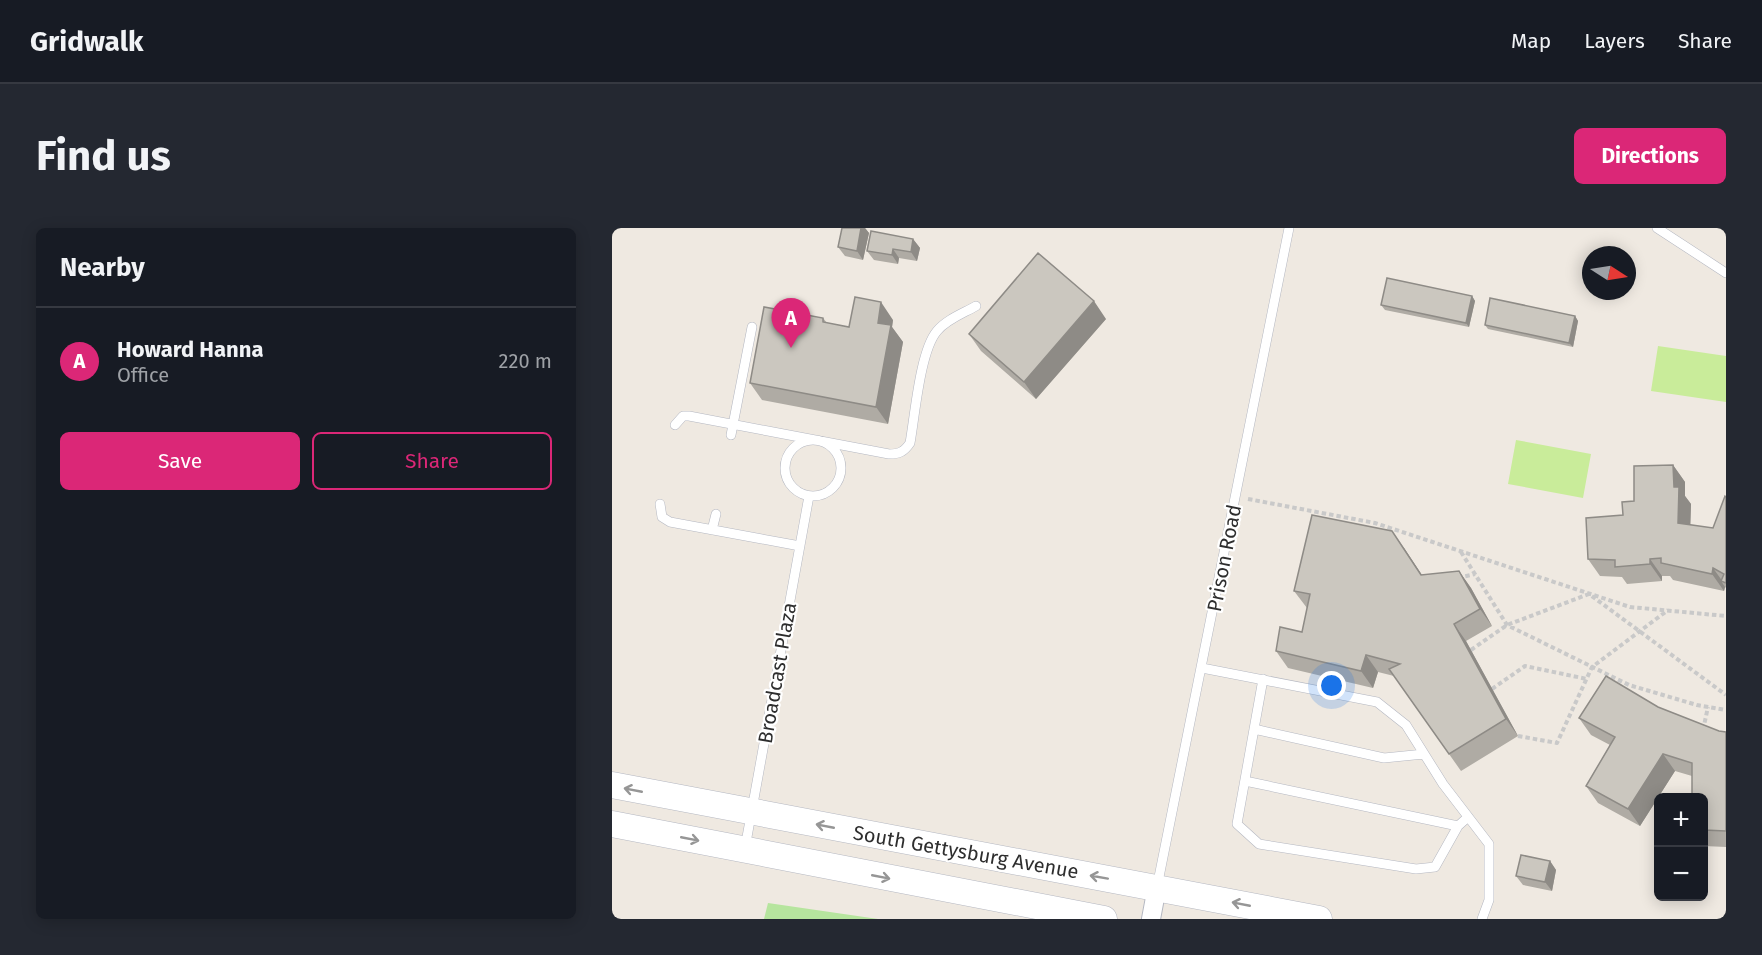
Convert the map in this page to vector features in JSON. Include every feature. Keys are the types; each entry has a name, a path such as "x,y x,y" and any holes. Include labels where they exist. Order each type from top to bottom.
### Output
{"main road":[{"name":"South Gettysburg Avenue","path":"612,785 1319,919"},
{"name":"South Gettysburg Avenue","path":"612,824 1104,919"}],"street":[{"path":"1151,919 1157,887"}],"lane":[{"name":"Prison Road","path":"1157,887 1289,228"},
{"path":"1657,228 1726,273"},
{"path":"675,425 683,416 689,416 899,454 910,443 925,356 930,341 945,323 976,306"},
{"path":"731,435 752,327"},
{"path":"791,435 785,473 794,490 802,495 822,495 830,491 837,483 846,446"},
{"path":"785,464 794,447 801,442 818,441 827,444 839,457 840,474"},
{"name":"Broadcast Plaza","path":"745,850 809,496"},
{"path":"660,504 661,512 666,520 800,546"},
{"path":"712,530 716,514"},
{"path":"1202,668 1377,702 1406,724 1443,784 1489,844 1489,900 1482,919"},
{"path":"1263,679 1237,824 1259,844 1416,869 1435,867 1458,826 1468,817"},
{"path":"1254,729 1384,758 1424,754"},
{"path":"1245,781 1458,826"}],"path":[{"path":"1236,496 1376,523 1630,607 1726,616"},
{"path":"1461,552 1507,625 1629,685 1726,710"},
{"path":"1456,578 1475,574"},
{"path":"1471,650 1507,625 1589,594"},
{"path":"1589,594 1726,695"},
{"path":"1518,736 1557,743 1592,667 1668,610"},
{"path":"1492,689 1525,666 1587,679"},
{"path":"1702,737 1708,707"}],"green space":[{"path":"1658,346 1726,356 1726,402 1651,391"},
{"path":"1516,440 1591,454 1583,498 1508,484"},
{"path":"768,903 878,919 764,919"}],"building":[{"path":"842,228 861,228 857,251 838,247"},
{"path":"871,231 913,239 911,252 893,249 892,255 867,251"},
{"path":"1038,253 1094,301 1024,382 969,334"},
{"path":"1387,278 1472,296 1466,323 1381,305"},
{"path":"855,297 881,302 878,323 891,325 876,407 750,383 764,307 823,318 823,322 849,327"},
{"path":"1490,298 1575,316 1569,343 1485,325"},
{"path":"1673,465 1674,487 1679,487 1678,523 1713,528 1726,497 1726,583 1721,581 1724,574 1713,568 1712,574 1661,563 1661,558 1650,559 1650,564 1615,567 1615,560 1588,559 1586,518 1623,515 1622,502 1634,501 1634,466"},
{"path":"1312,515 1392,531 1421,575 1459,571 1480,609 1454,624 1506,719 1449,754 1389,669 1400,664 1366,655 1361,671 1276,651 1280,627 1302,632 1310,594 1294,591"},
{"path":"1606,676 1658,707 1726,732 1726,831 1708,830 1708,793 1692,793 1692,763 1663,754 1628,809 1586,786 1615,737 1579,718"},
{"path":"1521,855 1550,861 1545,882 1516,876"}],"place":[{"name":"Howard Hanna","path":"791,348"}]}
